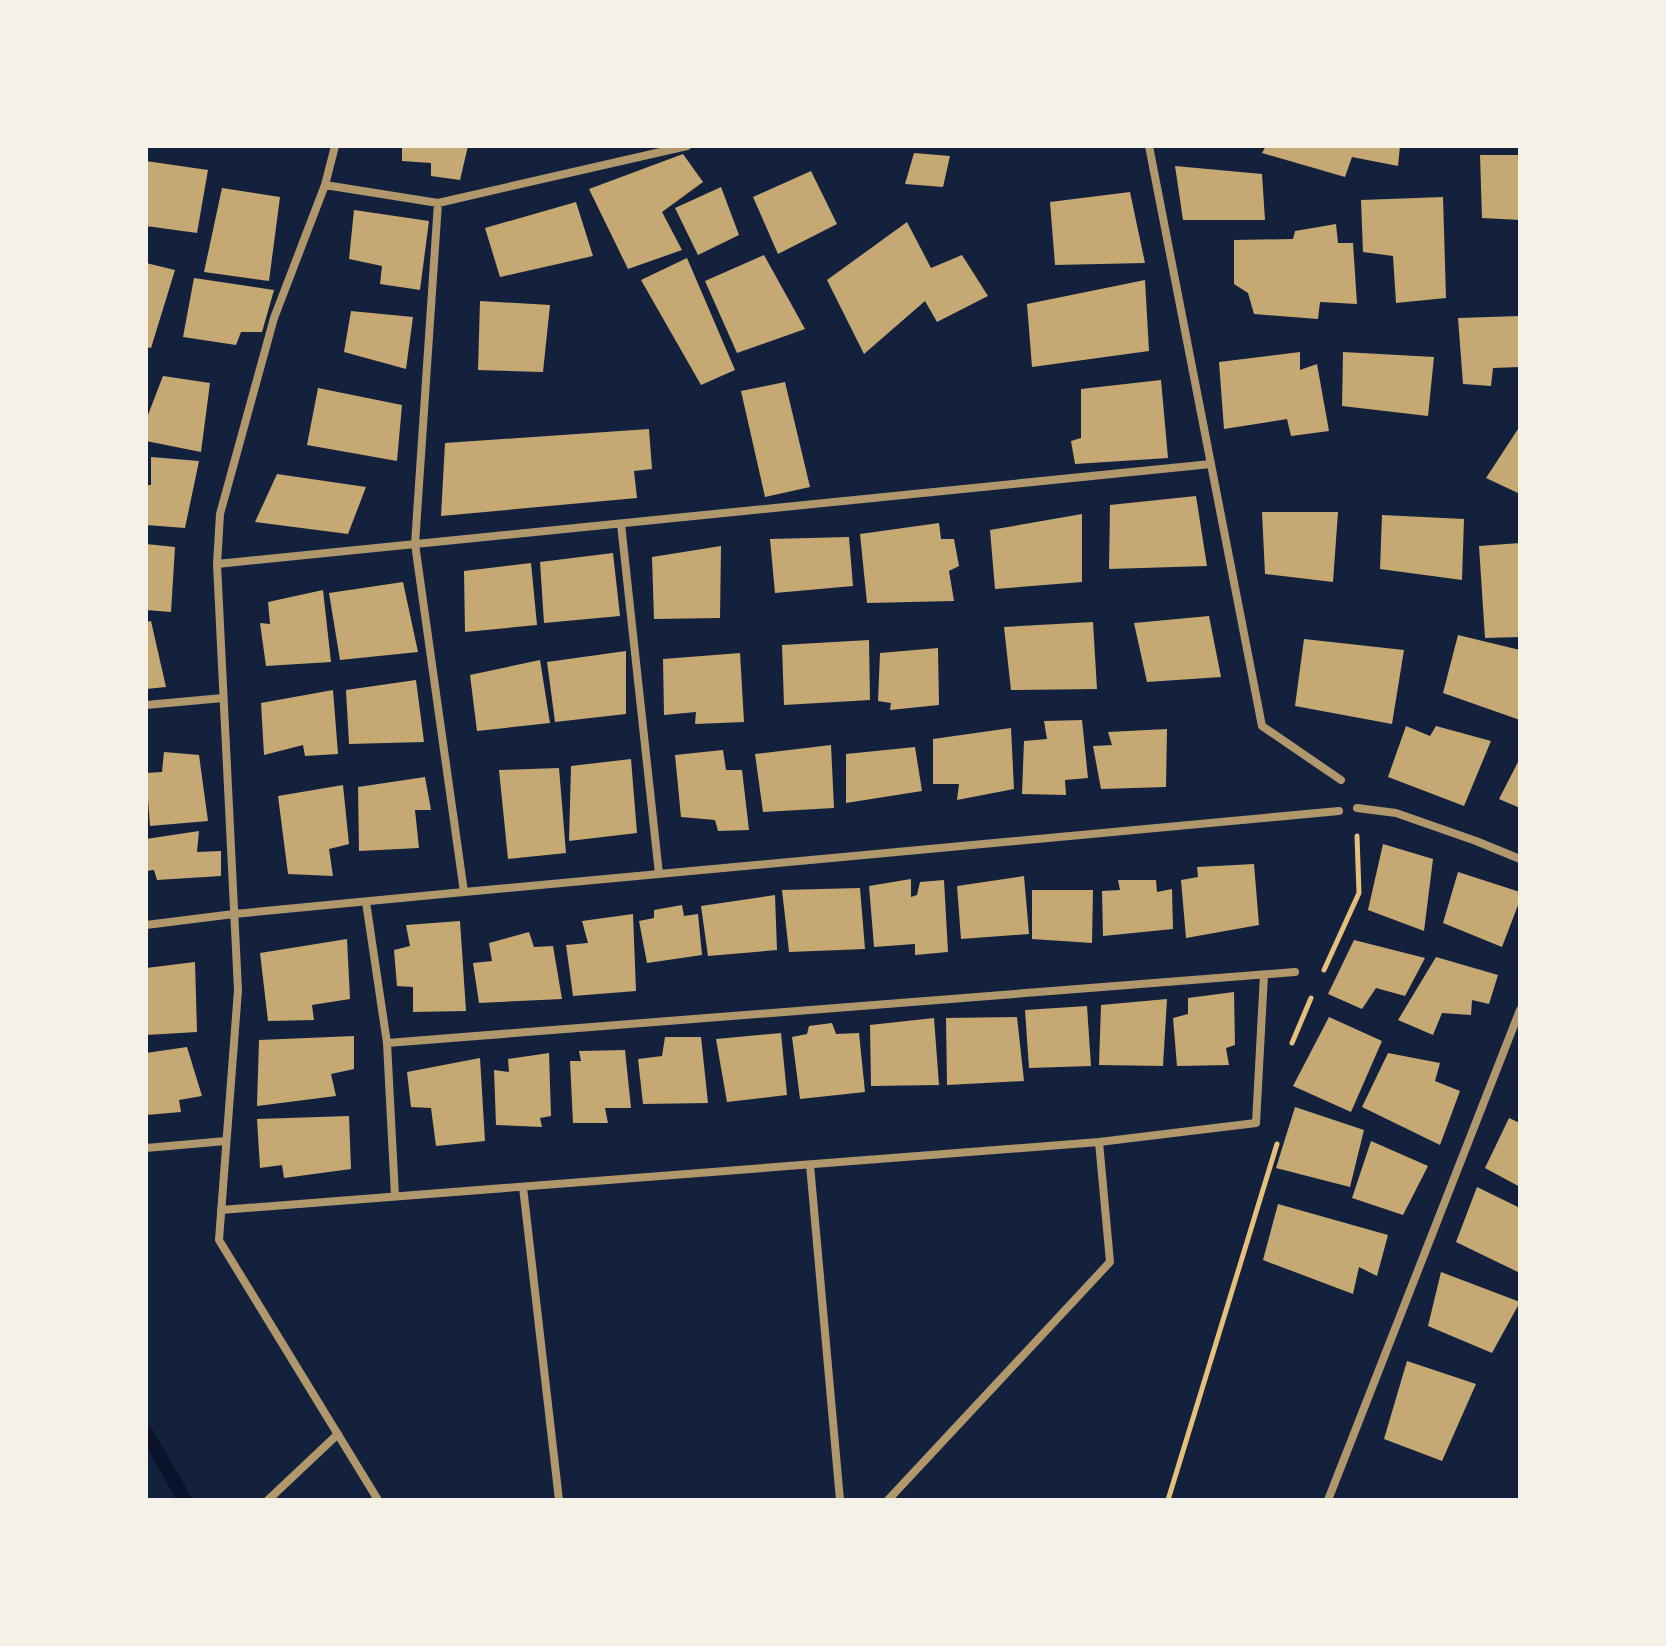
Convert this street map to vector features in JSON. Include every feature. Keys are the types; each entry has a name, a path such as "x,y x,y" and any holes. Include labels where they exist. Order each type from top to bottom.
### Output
{"street":[{"path":"335,146 325,185 274,318 220,514 217,564 238,990 219,1240 378,1500"},
{"path":"325,185 438,203 687,146"},
{"path":"1149,146 1262,726 1341,780"},
{"path":"438,203 415,544 464,892"},
{"path":"217,564 1211,464"},
{"path":"621,524 659,874"},
{"path":"146,705 223,698"},
{"path":"1357,808 1396,813 1520,859"},
{"path":"146,925 464,892 1339,811"},
{"path":"366,902 387,1043 395,1196"},
{"path":"387,1043 1295,972"},
{"path":"221,1210 1099,1142 1256,1123 1264,975"},
{"path":"1328,1500 1520,1010"},
{"path":"146,1148 226,1141"},
{"path":"888,1500 1110,1262 1099,1142"},
{"path":"810,1165 840,1500"},
{"path":"523,1187 559,1500"},
{"path":"268,1500 338,1434"}],"building":[{"path":"402,146 468,146 460,180 431,176 431,163 402,161"},
{"path":"1266,146 1400,146 1398,166 1352,157 1345,177 1262,153"},
{"path":"914,153 950,156 943,187 905,184"},
{"path":"683,154 703,182 662,212 682,250 628,269 589,189"},
{"path":"1480,155 1520,155 1520,220 1482,218"},
{"path":"146,161 208,170 197,233 146,226"},
{"path":"1175,166 1262,174 1265,220 1183,220"},
{"path":"811,171 837,224 778,254 753,197"},
{"path":"721,187 739,235 698,255 675,208"},
{"path":"222,188 280,197 269,281 204,272"},
{"path":"1130,192 1145,263 1055,265 1050,202"},
{"path":"1443,197 1446,298 1396,303 1393,256 1363,252 1361,200"},
{"path":"576,202 593,256 500,277 485,228"},
{"path":"354,210 429,221 420,290 380,284 382,266 349,259"},
{"path":"907,222 931,268 962,255 988,296 937,322 925,301 864,354 827,280"},
{"path":"1336,224 1338,243 1353,243 1357,304 1320,302 1318,319 1254,314 1248,293 1234,284 1234,240 1293,239 1295,231"},
{"path":"764,255 805,329 737,353 705,281"},
{"path":"687,258 735,370 701,385 641,280"},
{"path":"146,263 175,270 151,348 146,347"},
{"path":"194,278 274,290 262,332 241,332 236,345 183,337"},
{"path":"1145,280 1149,351 1032,367 1027,304"},
{"path":"480,301 550,305 543,372 478,370"},
{"path":"351,311 413,317 406,369 344,352"},
{"path":"1520,316 1520,367 1493,368 1491,386 1463,384 1458,318"},
{"path":"1300,352 1300,370 1317,364 1329,431 1291,436 1287,419 1224,429 1219,362"},
{"path":"1343,352 1434,357 1428,416 1342,406"},
{"path":"163,376 210,383 201,452 146,441 146,420"},
{"path":"1161,380 1168,458 1075,464 1071,441 1081,438 1081,389"},
{"path":"785,382 810,487 765,497 741,391"},
{"path":"318,388 402,405 397,461 307,445"},
{"path":"1520,426 1520,494 1486,478"},
{"path":"649,429 652,469 634,471 637,498 441,516 445,443"},
{"path":"151,457 199,461 185,528 146,525 146,485 151,485"},
{"path":"277,474 366,487 348,534 255,522"},
{"path":"1196,496 1207,566 1109,569 1110,505"},
{"path":"1262,512 1338,512 1333,582 1265,574"},
{"path":"1082,514 1082,582 995,589 990,530"},
{"path":"1382,515 1464,519 1462,580 1380,569"},
{"path":"939,523 941,539 954,539 959,566 949,571 954,601 867,603 860,534"},
{"path":"849,537 853,586 775,593 770,539"},
{"path":"1520,543 1520,637 1485,638 1479,546"},
{"path":"146,544 175,547 171,612 146,610"},
{"path":"721,546 720,618 654,619 652,557"},
{"path":"613,553 620,616 544,623 540,562"},
{"path":"531,563 537,625 465,632 464,571"},
{"path":"403,582 418,652 340,660 329,593"},
{"path":"323,590 331,662 266,666 260,623 270,624 268,602"},
{"path":"1209,616 1221,677 1147,682 1134,623"},
{"path":"151,621 166,687 146,689 146,622"},
{"path":"1093,622 1097,689 1011,690 1004,627"},
{"path":"1458,635 1520,650 1520,720 1443,693"},
{"path":"1304,639 1404,650 1392,724 1295,706"},
{"path":"869,640 870,700 784,705 782,645"},
{"path":"938,648 939,705 890,710 891,703 878,701 880,653"},
{"path":"626,651 626,714 555,722 547,662"},
{"path":"740,653 744,722 695,724 696,712 664,715 663,659"},
{"path":"540,660 550,723 477,731 470,675"},
{"path":"416,680 424,742 349,744 346,690"},
{"path":"333,690 338,754 305,756 303,745 264,755 261,703"},
{"path":"1082,720 1088,778 1065,780 1066,795 1022,794 1024,741 1047,739 1044,721"},
{"path":"1406,726 1430,736 1436,726 1491,741 1464,806 1388,777"},
{"path":"1011,728 1014,789 957,800 959,784 933,784 933,739"},
{"path":"1167,729 1166,787 1101,789 1093,746 1112,745 1108,732"},
{"path":"831,745 834,808 763,812 755,754"},
{"path":"915,747 922,791 846,803 846,754"},
{"path":"723,750 726,770 742,770 749,830 718,831 715,820 681,817 675,755"},
{"path":"164,752 199,755 208,821 150,826 146,773 162,772"},
{"path":"631,759 637,833 569,841 571,766"},
{"path":"1520,763 1520,808 1499,799"},
{"path":"559,768 566,853 508,859 499,770"},
{"path":"425,777 431,810 415,810 419,848 359,851 358,787"},
{"path":"343,785 349,844 329,849 333,876 288,874 278,796"},
{"path":"199,831 197,852 221,851 221,876 157,880 154,870 146,871 146,839"},
{"path":"1383,844 1433,859 1424,931 1368,910"},
{"path":"1254,864 1259,925 1186,938 1181,880 1198,877 1197,867"},
{"path":"1458,872 1520,892 1520,900 1502,947 1443,923"},
{"path":"1024,876 1029,934 961,939 957,886"},
{"path":"911,879 911,897 917,895 920,882 944,880 948,952 915,955 915,944 874,947 869,886"},
{"path":"1118,880 1156,880 1157,892 1172,889 1173,929 1103,936 1102,891 1120,890"},
{"path":"860,888 865,949 789,952 782,890"},
{"path":"1032,890 1093,890 1092,943 1032,939"},
{"path":"775,895 777,950 708,956 701,906"},
{"path":"682,905 684,916 698,914 702,955 647,963 639,921 654,918 654,910"},
{"path":"633,914 636,991 573,996 566,945 588,943 582,921"},
{"path":"460,921 466,1011 413,1012 413,987 397,986 394,950 410,946 406,925"},
{"path":"529,932 534,947 553,946 562,999 479,1003 473,963 492,961 489,943"},
{"path":"347,939 350,999 312,1005 314,1020 268,1021 260,953"},
{"path":"1354,940 1425,958 1405,996 1376,988 1362,1009 1328,994"},
{"path":"1436,957 1498,975 1489,1004 1472,1000 1471,1015 1442,1013 1433,1035 1398,1020"},
{"path":"195,962 197,1032 146,1035 146,968"},
{"path":"1234,992 1235,1045 1226,1048 1229,1065 1177,1066 1173,1018 1188,1014 1188,998"},
{"path":"1167,999 1163,1066 1099,1065 1101,1005"},
{"path":"1087,1006 1091,1066 1029,1068 1025,1010"},
{"path":"1017,1017 1024,1081 947,1085 946,1018"},
{"path":"1329,1017 1382,1041 1351,1112 1293,1086"},
{"path":"934,1018 939,1085 871,1086 870,1025"},
{"path":"832,1023 836,1034 859,1033 865,1092 800,1099 792,1037 807,1034 809,1026"},
{"path":"781,1033 787,1095 727,1102 716,1039"},
{"path":"354,1036 354,1069 331,1074 336,1096 257,1106 259,1040"},
{"path":"665,1037 701,1037 708,1103 643,1104 638,1059 662,1056"},
{"path":"187,1047 202,1096 179,1100 181,1112 146,1115 146,1053"},
{"path":"625,1050 631,1108 605,1108 608,1123 573,1123 570,1061 581,1061 579,1051"},
{"path":"549,1053 551,1116 540,1118 542,1127 496,1125 494,1070 509,1072 508,1059"},
{"path":"1388,1053 1440,1063 1435,1081 1460,1091 1440,1145 1362,1107"},
{"path":"480,1058 485,1141 436,1146 431,1108 411,1107 407,1072"},
{"path":"1295,1107 1364,1130 1350,1187 1276,1168"},
{"path":"349,1116 351,1169 284,1178 282,1165 260,1168 257,1119"},
{"path":"1509,1118 1520,1123 1520,1187 1485,1168"},
{"path":"1371,1141 1428,1166 1403,1215 1352,1198"},
{"path":"1477,1187 1520,1208 1520,1273 1456,1242"},
{"path":"1278,1204 1388,1235 1377,1276 1359,1267 1353,1294 1263,1260"},
{"path":"1441,1272 1520,1302 1492,1353 1428,1326"},
{"path":"1407,1361 1476,1384 1442,1461 1384,1439"}],"waterway":[{"path":"146,1432 185,1500"}]}
